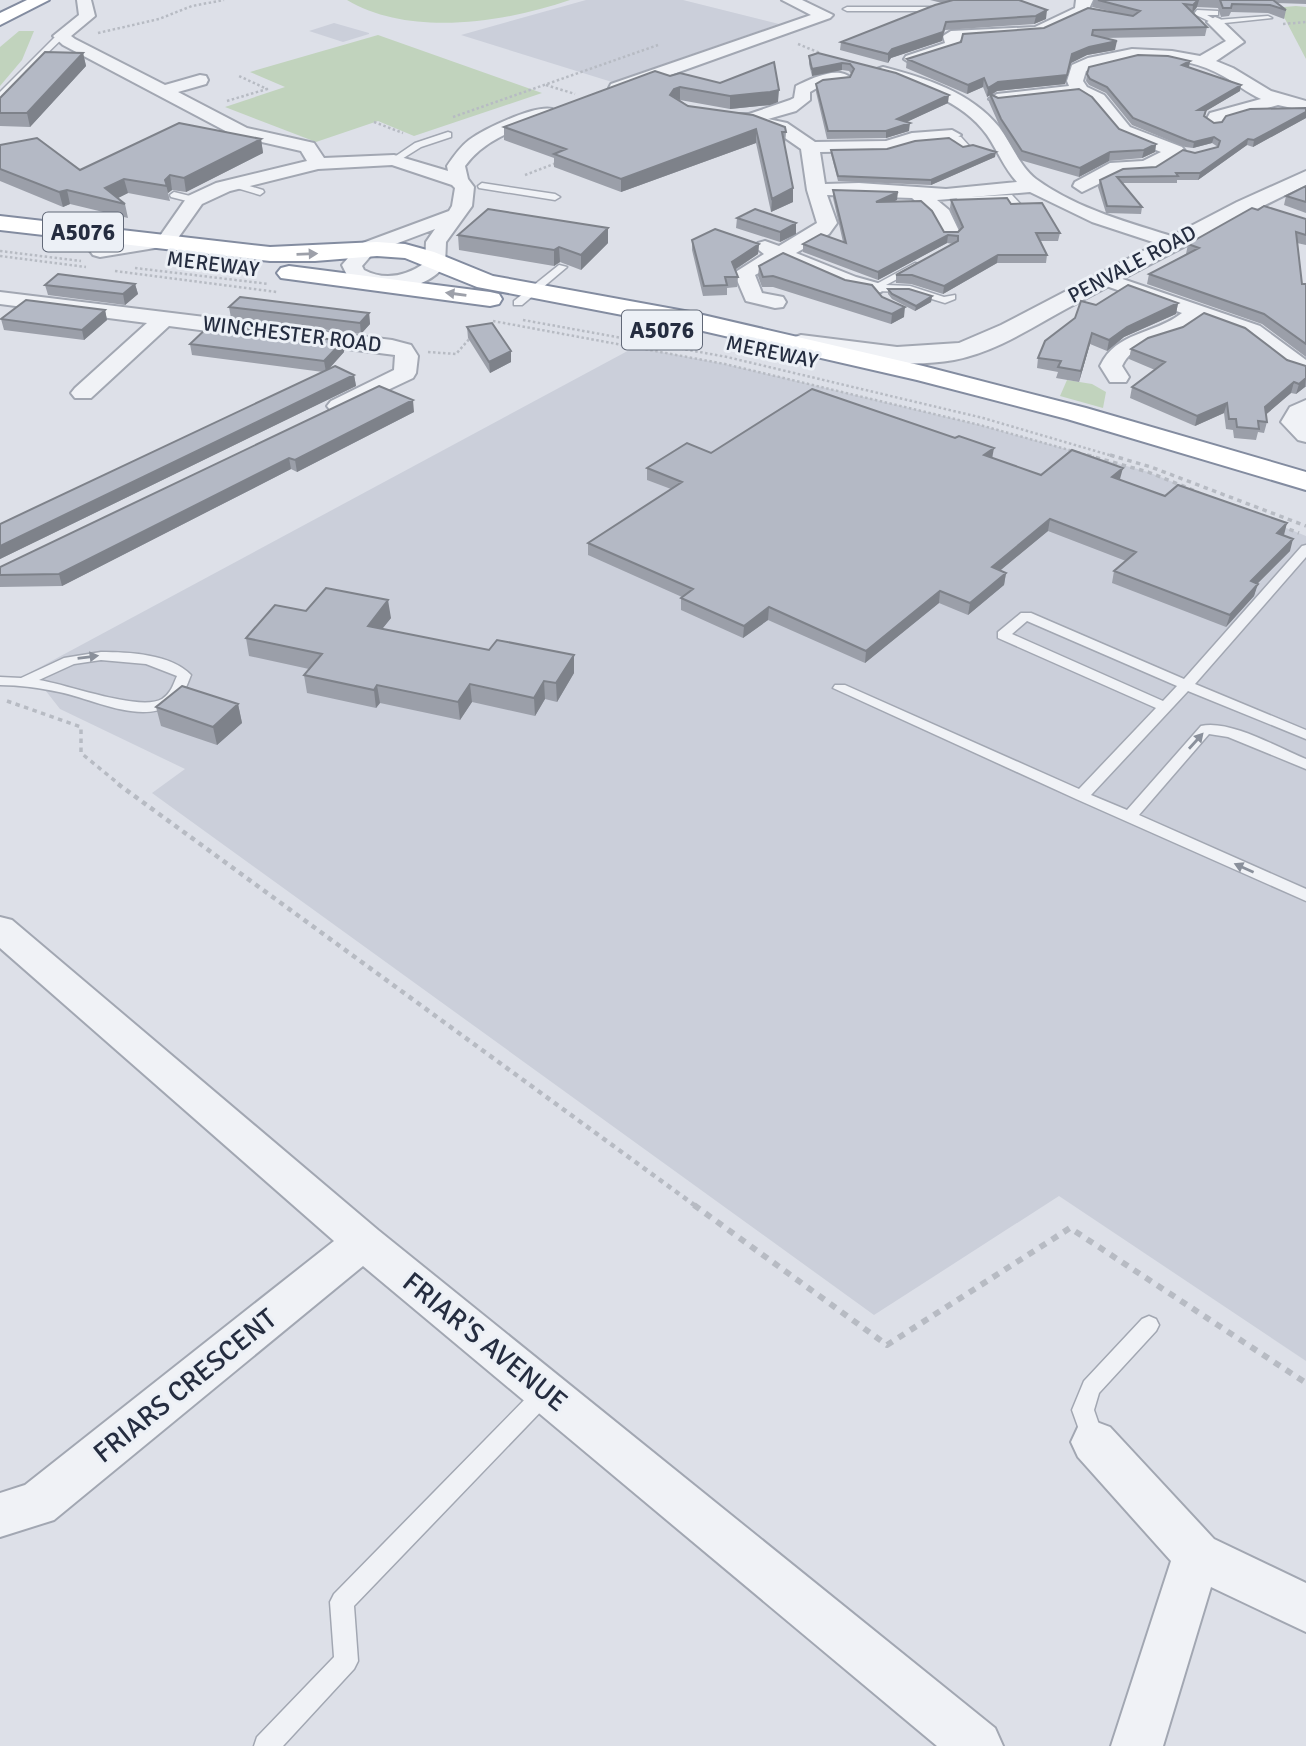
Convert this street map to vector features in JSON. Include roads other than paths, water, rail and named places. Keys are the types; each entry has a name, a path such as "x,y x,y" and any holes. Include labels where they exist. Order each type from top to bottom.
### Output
{"highway":[{"path":"0,3 8,0"},
{"path":"0,12 30,0"},
{"path":"0,20 40,0"},
{"name":"MEREWAY","path":"0,223 290,255 367,248 408,252 436,260 461,274 524,297 938,389 1149,449 1306,502"},
{"name":"MEREWAY","path":"0,240 103,264 377,283 524,297 688,320 976,385 1199,447 1306,481"}],"street":[{"path":"84,0 87,16 61,37 241,132 308,147 318,164"},
{"path":"789,0 825,15"},
{"path":"1038,32 1085,7"},
{"path":"603,93 825,15"},
{"path":"1202,62 1236,42 1215,18"},
{"path":"898,63 953,46 951,36 1038,32 1060,40"},
{"path":"1082,49 1105,58"},
{"path":"1080,90 1074,73 1078,68 1105,58 1163,56 1202,62 1228,72 1276,100 1306,106"},
{"path":"752,119 768,110 792,109 803,100 802,90 853,68 927,86 966,105 985,120 1020,175 1033,186 1088,214 1171,242"},
{"path":"161,92 201,80"},
{"path":"997,99 1080,90 1098,99 1124,131 1180,152 1146,167 1117,167 1082,186"},
{"path":"1214,122 1216,117 1276,100"},
{"path":"469,185 456,166 466,148 485,136 559,105"},
{"path":"729,117 752,119 781,127 798,136 810,147 816,190 827,223 821,230 744,273 752,297 775,302"},
{"path":"810,147 887,146 912,138 951,135"},
{"path":"166,241 195,200 233,184 318,164 394,160 469,185"},
{"name":"PENVALE ROAD","path":"769,338 888,355 924,356 958,352 997,335 1171,242 1306,177"},
{"path":"452,216 367,248 352,265 355,273 377,283 405,280 435,265 436,242 452,216 462,206 469,185"},
{"path":"816,190 957,195 1033,186"},
{"path":"916,193 942,214 950,233"},
{"path":"1251,203 1283,214"},
{"path":"61,230 120,230 183,218"},
{"name":"MEREWAY","path":"103,264 166,241"},
{"path":"745,241 780,252 880,296"},
{"path":"1105,279 1169,304 1252,331 1306,369"},
{"name":"WINCHESTER ROAD","path":"0,298 392,346 403,350 407,356 405,373 319,416"},
{"path":"1119,363 1133,342 1181,330 1183,320 1200,312"},
{"path":"83,393 165,318"},
{"path":"958,352 961,368 976,385"},
{"path":"1306,407 1298,412 1293,422 1306,435"},
{"name":"FRIAR'S AVENUE","path":"0,929 363,1242 976,1746"},
{"name":"FRIARS CRESCENT","path":"0,1515 38,1504 363,1242"},
{"path":"1094,1442 1197,1555 1306,1608"},
{"path":"1137,1746 1197,1555"}],"lane":[{"path":"825,15 870,0"},
{"path":"847,9 940,9 968,0"},
{"path":"1186,7 1215,18 1268,18"},
{"path":"0,97 61,37"},
{"path":"394,160 418,145 449,135"},
{"path":"951,135 967,148"},
{"path":"469,185 502,177"},
{"path":"233,184 260,192"},
{"path":"469,185 555,197"},
{"path":"173,195 195,200"},
{"path":"957,195 962,200 1012,198 1019,208"},
{"path":"880,296 929,258"},
{"path":"524,297 562,267"},
{"path":"880,296 910,289 945,300 951,297"},
{"path":"1081,796 1186,685 1306,549"},
{"path":"1165,707 1003,635 1026,616 1306,735"},
{"path":"0,681 24,681 70,690 116,705 134,707 156,705 169,699 176,694 184,675 161,664 98,656 68,661 24,681"},
{"path":"840,688 1306,895"},
{"path":"1129,817 1206,729 1231,733 1306,764"},
{"path":"1094,1442 1083,1410 1091,1388 1149,1325"},
{"path":"266,1746 346,1661 342,1602 546,1391"}]}
